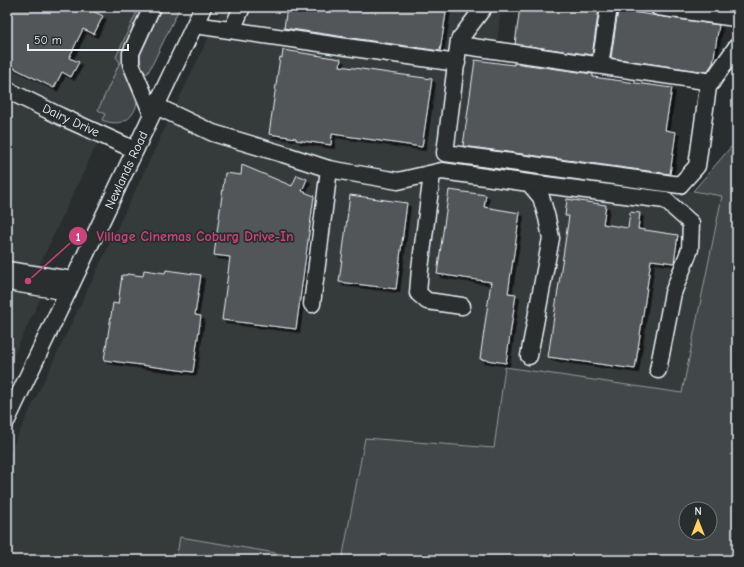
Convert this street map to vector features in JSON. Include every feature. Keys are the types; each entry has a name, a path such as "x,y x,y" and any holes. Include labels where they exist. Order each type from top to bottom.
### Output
{"street":[{"path":"152,7 131,53 131,64 154,110 213,133 329,169 398,181 442,171 665,200 691,223 690,249 673,293 658,370"},
{"name":"Newlands Road","path":"7,420 11,400 71,286 203,7"},
{"path":"232,30 242,7"},
{"path":"484,7 459,40 445,153 680,185 697,166 708,87 737,46"},
{"path":"600,65 609,7"},
{"path":"658,7 736,15"},
{"path":"195,25 457,63"},
{"path":"459,44 712,82"},
{"name":"Dairy Drive","path":"7,90 60,116 136,150"},
{"path":"312,304 329,169"},
{"path":"432,174 418,293 427,301 462,306"},
{"path":"529,183 541,197 552,238 529,356"},
{"path":"7,270 71,286"},
{"path":"7,282 71,286"}],"shaded area":[{"path":"7,7 162,7 39,266 53,269 7,369"},
{"path":"139,7 144,7 125,48 124,55 128,81 136,100 136,107 130,117 123,121 115,123 106,122 102,120 105,114 98,110 120,62 116,57"},
{"path":"162,7 180,7 147,74 141,65 140,55"},
{"path":"223,7 501,7 484,161 722,195 682,393 505,367 494,448 365,438 342,560 318,560 181,537 176,560 7,560 7,458"},
{"path":"737,140 737,560 342,560 365,438 494,448 505,367 682,393 722,196 693,191"},
{"path":"180,537 318,560 176,560"}],"building":[{"path":"7,7 93,7 91,10 103,16 94,34 83,29 69,58 79,62 71,77 62,72 54,88 10,66 11,65 7,62"},
{"path":"287,7 447,7 440,51 284,28"},
{"path":"520,7 587,7 599,9 592,55 515,44"},
{"path":"618,10 719,25 713,63 707,72 611,58"},
{"path":"283,50 341,59 340,66 432,79 422,147 332,134 331,145 269,134 280,57 282,58"},
{"path":"475,60 514,65 514,63 593,74 593,77 672,88 665,130 676,132 670,174 463,146"},
{"path":"242,165 292,186 297,175 307,179 302,191 314,196 296,329 222,320 230,257 214,255 225,173 241,175"},
{"path":"449,190 486,195 484,207 520,213 508,293 516,294 506,363 480,359 491,282 437,274"},
{"path":"350,195 407,203 396,289 339,282"},
{"path":"567,199 606,205 603,224 628,228 630,212 640,213 638,229 678,235 674,263 651,260 635,369 548,357 569,216 565,216"},
{"path":"144,270 165,273 166,270 201,275 195,315 201,316 193,372 104,360 113,303 118,304 122,275 127,274 143,276"}],"place":[{"name":"Village Cinemas Coburg Drive-In","path":"28,281"}]}
